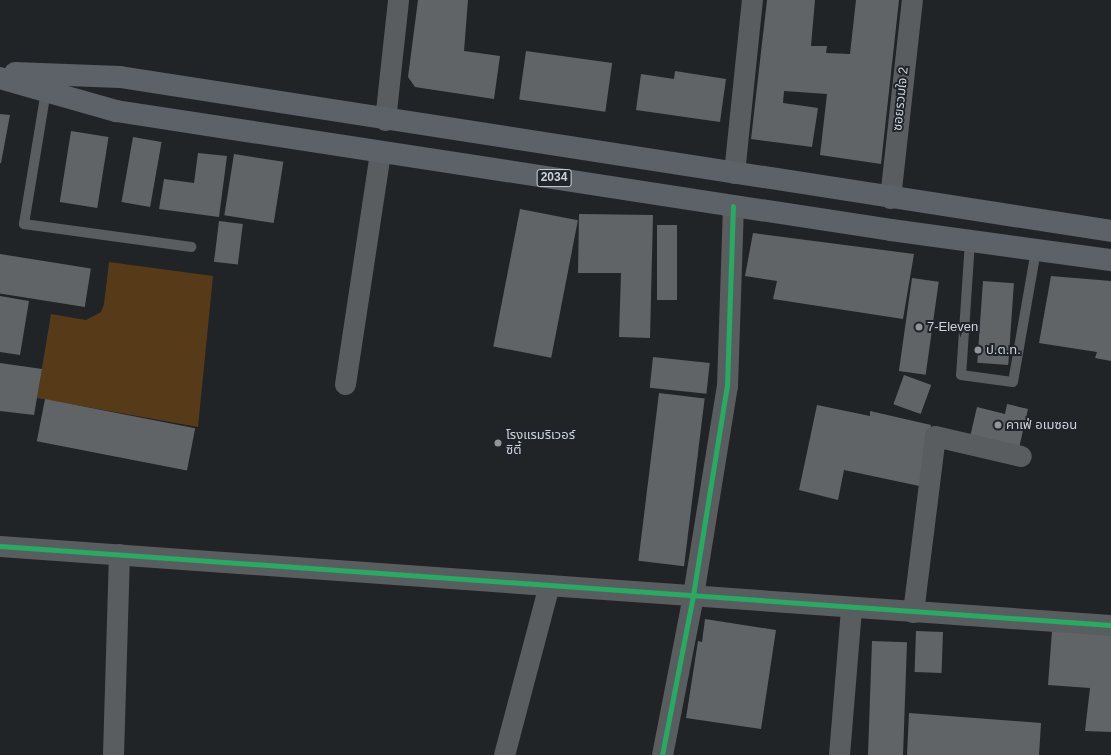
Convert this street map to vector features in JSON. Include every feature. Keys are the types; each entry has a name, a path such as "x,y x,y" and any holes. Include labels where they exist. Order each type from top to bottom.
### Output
{"main road":[{"path":"0,73 120,77 385,120 509,137 890,198 1111,231"},
{"name":"2034","path":"0,78 116,111 733,206 1111,260"},
{"path":"504,170 509,137"}],"street":[{"path":"385,120 398,0"},
{"path":"734,173 752,0"},
{"name":"ซอยรวมใจ 2","path":"890,198 912,0"},
{"path":"345,384 380,152"},
{"path":"662,755 693,595 727,386 733,206"},
{"path":"913,612 935,436 1021,456"},
{"path":"0,546 549,584 851,608 1111,625"},
{"path":"113,755 119,554"},
{"path":"504,755 549,584"},
{"path":"839,755 851,608"}],"lane":[{"path":"46,91 24,224 191,248"},
{"path":"970,241 962,375 1014,382 1036,250"}],"shaded area":[{"path":"109,262 213,276 198,427 37,398 51,314 86,320 101,312 104,304"}],"building":[{"path":"418,0 468,0 464,51 500,56 494,99 415,87 408,77"},
{"path":"767,0 815,0 811,46 827,46 826,53 850,54 856,0 899,0 881,164 820,155 827,94 784,91 783,103 818,108 812,147 751,139"},
{"path":"526,51 612,63 605,112 519,100"},
{"path":"675,71 726,79 720,122 636,110 641,74 674,79"},
{"path":"0,114 10,115 1,163 0,163"},
{"path":"71,131 109,137 97,208 60,202"},
{"path":"133,137 162,142 150,207 122,202"},
{"path":"198,153 227,156 219,217 159,209 164,179 194,183"},
{"path":"234,154 283,162 274,223 224,215"},
{"path":"520,209 578,220 551,358 493,346"},
{"path":"579,214 653,215 650,338 619,337 621,273 578,273"},
{"path":"219,221 243,224 238,265 214,262"},
{"path":"657,225 677,225 677,300 657,300"},
{"path":"753,233 914,254 903,319 773,299 777,281 745,276"},
{"path":"0,254 91,268 85,307 0,293"},
{"path":"1051,276 1111,281 1111,361 1095,358 1097,352 1039,343"},
{"name":"7-Eleven","path":"912,278 939,282 926,375 899,371"},
{"path":"983,281 1014,283 1008,365 977,363"},
{"path":"0,296 29,301 20,355 0,352"},
{"path":"653,357 710,363 706,394 650,388"},
{"path":"0,363 42,369 34,415 0,411"},
{"path":"904,375 931,385 921,414 893,404"},
{"path":"659,393 705,399 684,566 638,561"},
{"path":"45,399 195,428 187,470 37,441"},
{"name":"คาเฟ่ อเมซอน","path":"1007,404 1028,409 1019,448 970,437 977,407 1005,414"},
{"path":"817,405 870,416 870,411 931,425 924,487 844,470 838,500 799,490"},
{"path":"705,619 776,630 761,729 686,718 698,641 702,642"},
{"path":"916,631 943,632 942,673 915,672"},
{"path":"1052,631 1111,635 1111,732 1085,731 1090,688 1048,685"},
{"path":"872,641 907,642 903,755 868,755"},
{"path":"909,713 1041,723 1039,755 907,755"}],"cycle path":[{"path":"662,755 693,595 727,386 733,206"},
{"path":"0,546 1111,625"}],"place":[{"name":"7-Eleven","path":"919,327"},
{"name":"ป.ต.ท.","path":"978,350"},
{"name":"คาเฟ่ อเมซอน","path":"998,425"},
{"name":"โรงแรมริเวอร์ ซิตี้","path":"498,443"}]}
